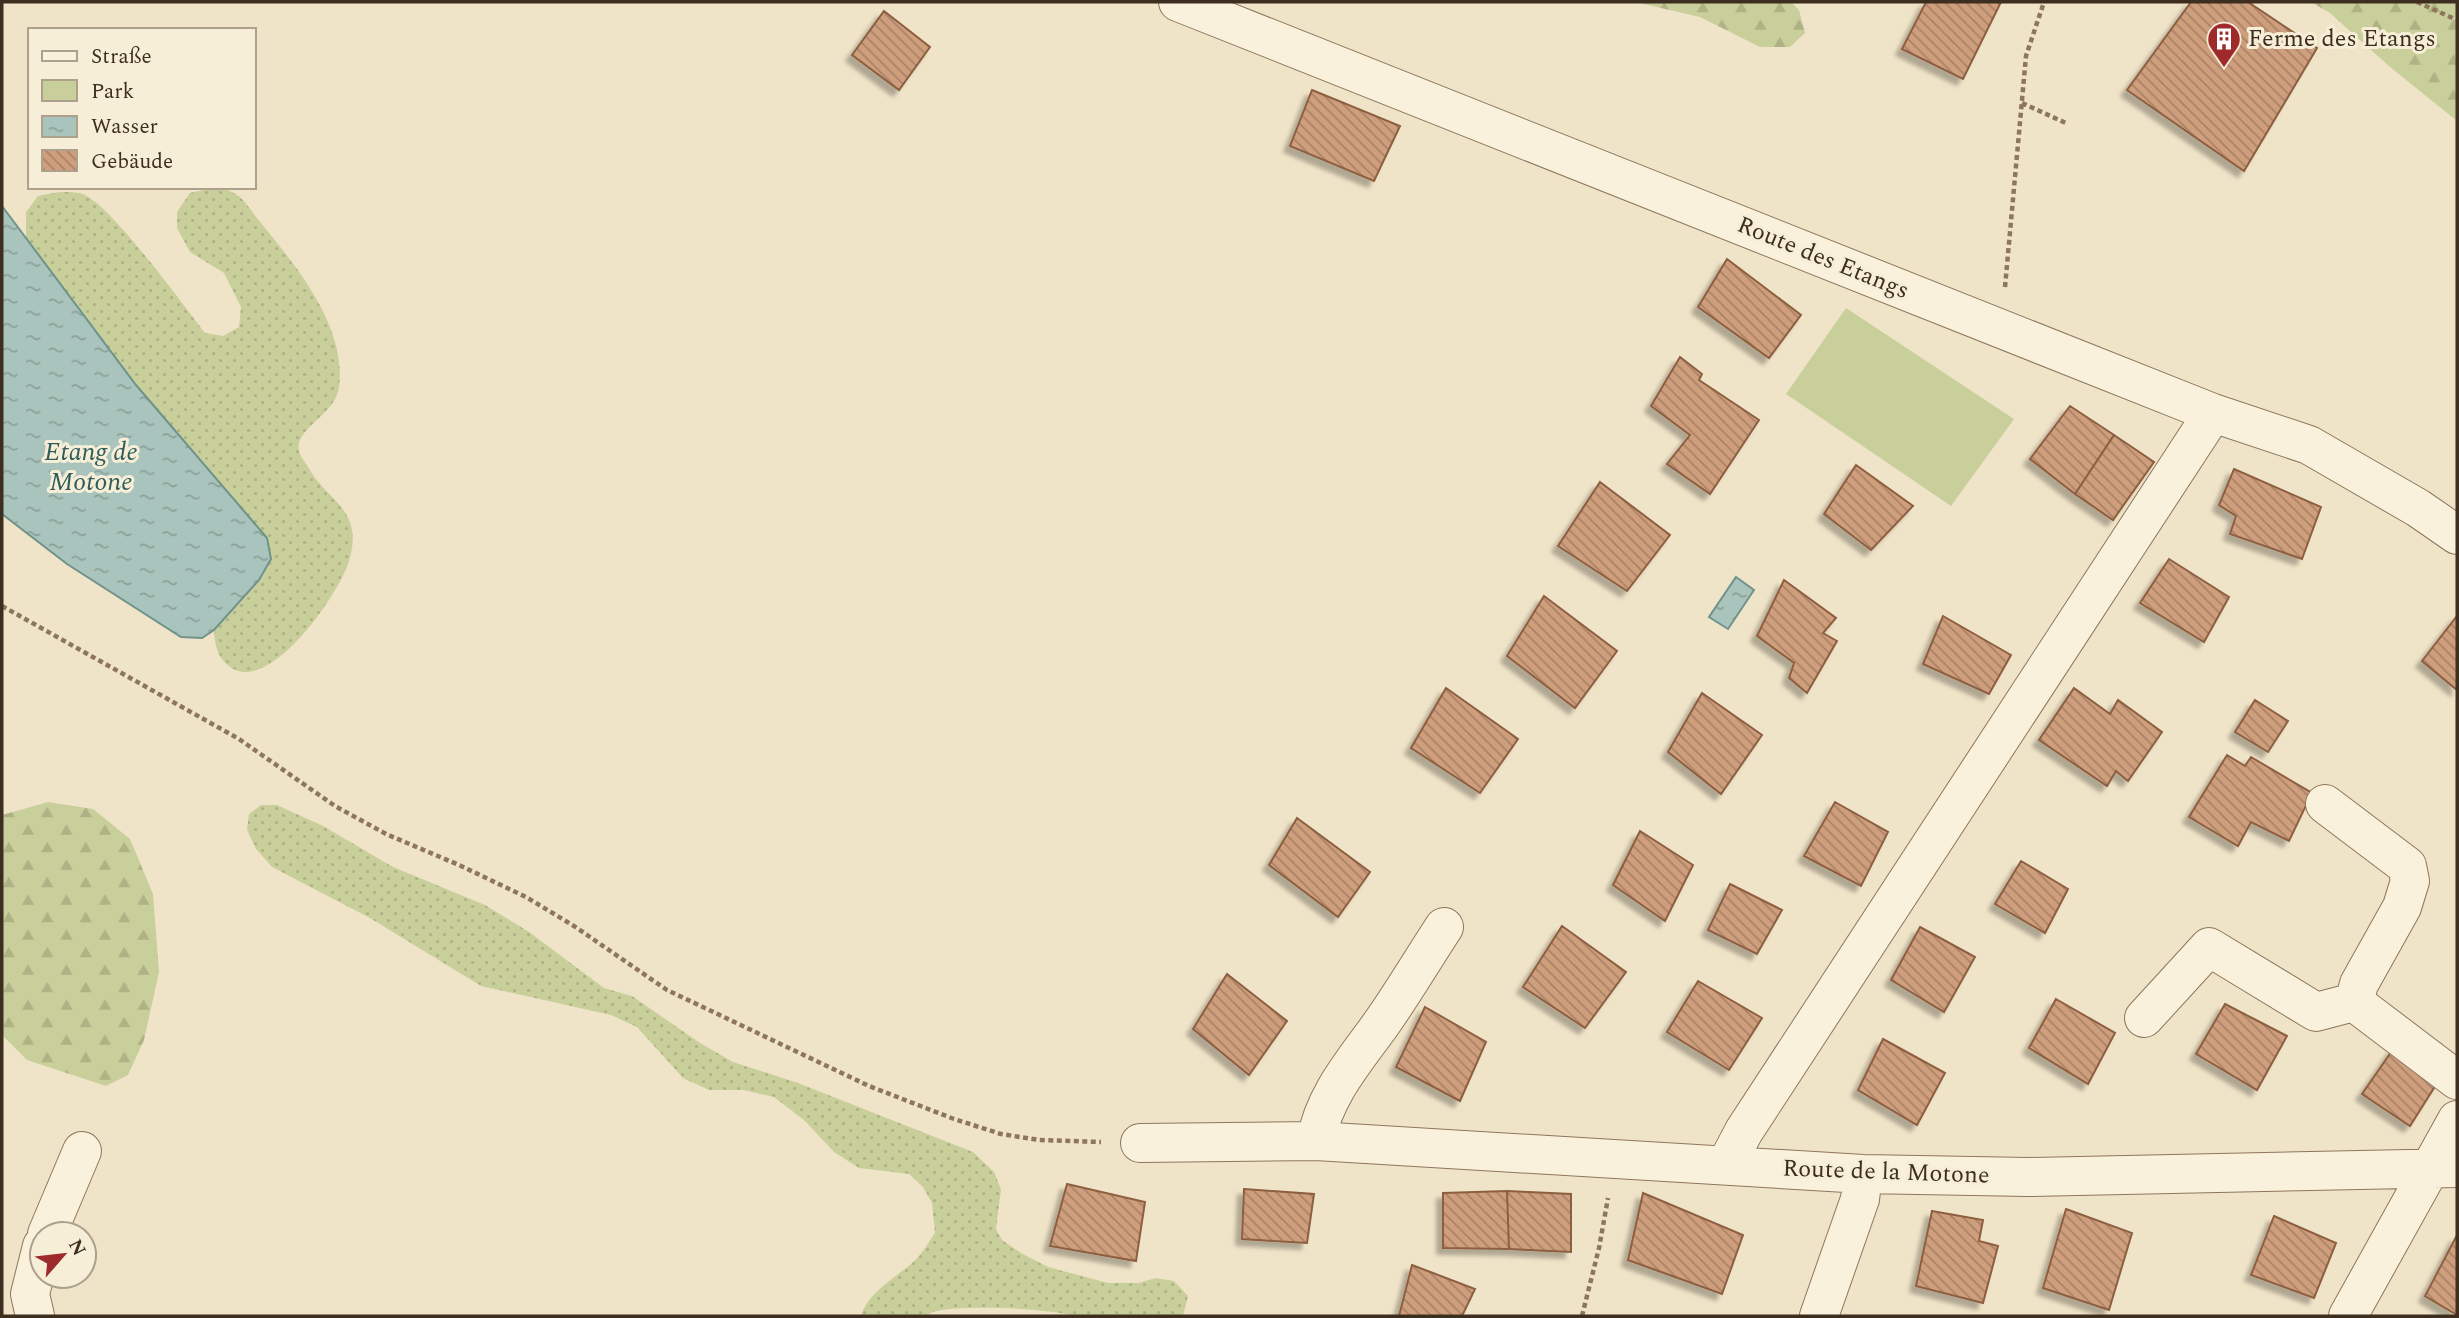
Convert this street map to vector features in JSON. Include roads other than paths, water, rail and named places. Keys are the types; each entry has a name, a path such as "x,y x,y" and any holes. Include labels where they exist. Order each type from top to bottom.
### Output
{"street":[{"name":"Route des Etangs","path":"1178,2 2213,413 2309,445 2418,508 2457,535"},
{"path":"1726,1165 1744,1132 2213,413"},
{"path":"2325,804 2407,866 2410,881 2402,906 2359,985 2354,1002"},
{"path":"1316,1141 1319,1123 1338,1083 1388,1014 1444,927"},
{"path":"2144,1018 2209,947 2316,1012 2354,1002"},
{"path":"2354,1002 2457,1080"},
{"path":"2350,1316 2444,1168 2457,1119"},
{"name":"Route de la Motone","path":"1140,1143 1316,1141 1863,1174 2028,1177 2444,1168"},
{"path":"53,1220 82,1151"},
{"path":"1819,1316 1860,1199 1863,1174"},
{"path":"31,1290 35,1316"}],"water":[{"name":"Etang de Motone","path":"2,206 136,385 267,538 271,559 259,580 214,630 202,638 181,637 67,564 2,514"},
{"path":"1736,577 1754,590 1728,629 1709,617"}],"place":[{"name":"Ferme des Etangs","path":"2224,69"}]}
